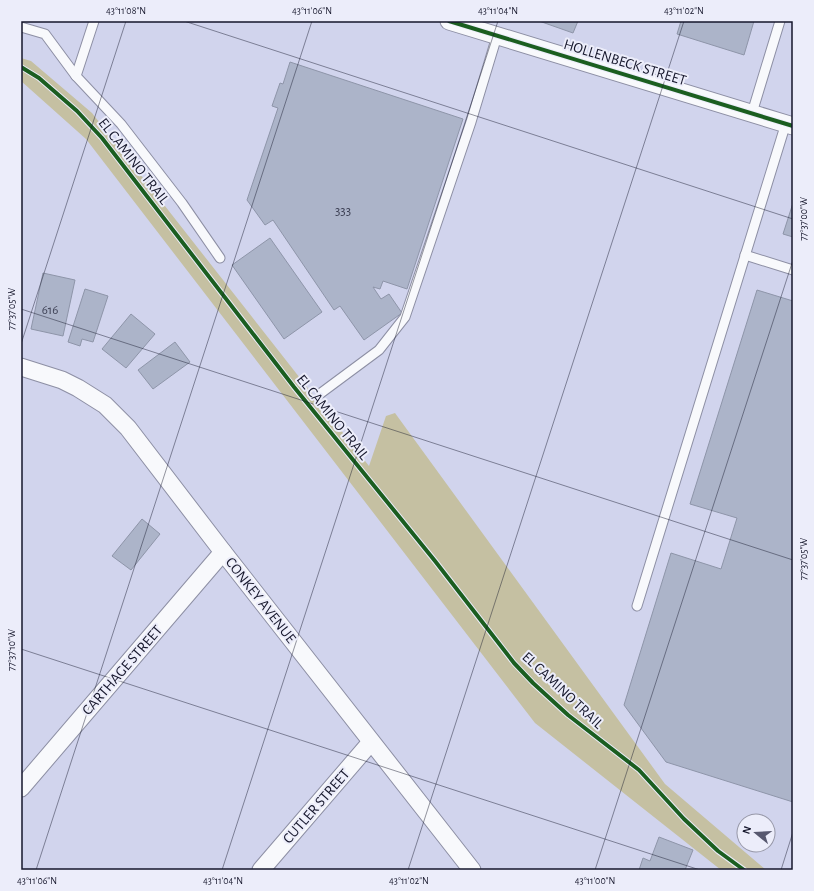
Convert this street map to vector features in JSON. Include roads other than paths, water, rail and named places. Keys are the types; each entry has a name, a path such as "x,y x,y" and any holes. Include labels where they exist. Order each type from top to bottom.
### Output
{"street":[{"name":"HOLLENBECK STREET","path":"449,21 495,30 790,124"},
{"name":"CONKEY AVENUE","path":"21,367 62,380 78,388 99,401 117,416 139,440 223,552 472,870"},
{"name":"CARTHAGE STREET","path":"21,788 223,552"},
{"name":"CUTLER STREET","path":"261,870 372,742"}],"lane":[{"path":"76,76 94,21"},
{"path":"752,113 780,21"},
{"path":"21,27 45,34 76,76 121,124 182,203 220,258"},
{"path":"321,393 379,350 405,317 471,122 495,30"},
{"path":"636,606 745,255 790,124"},
{"path":"745,255 793,270"}]}
